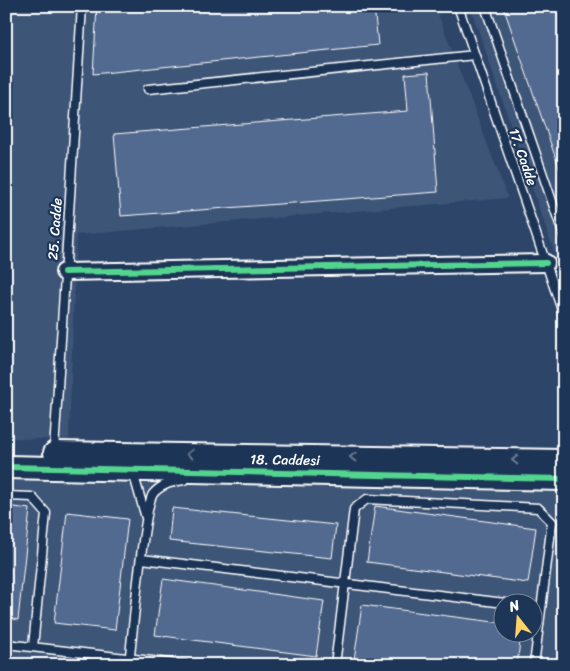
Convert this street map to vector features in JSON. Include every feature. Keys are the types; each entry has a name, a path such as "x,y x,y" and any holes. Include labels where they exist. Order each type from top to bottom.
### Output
{"street":[{"path":"64,272 546,263"},
{"path":"6,452 54,453 129,461 564,461"},
{"name":"18. Caddesi","path":"6,467 129,461 219,471 564,479"}],"lane":[{"name":"25. Cadde","path":"54,453 82,6"},
{"name":"17. Cadde","path":"458,6 564,316"},
{"path":"484,6 560,212 564,236"},
{"path":"148,89 475,55"},
{"path":"129,461 147,520"},
{"path":"129,662 152,494 165,484 219,471"},
{"path":"6,496 32,497 46,513 33,647"},
{"path":"335,665 354,509 368,500 538,508 552,522 542,599"},
{"path":"142,559 492,601"},
{"path":"6,644 129,662 186,665"},
{"path":"534,665 537,644"}],"shaded area":[{"path":"6,6 435,6 508,198 76,235 69,440 6,438"},
{"path":"470,6 564,6 564,281"},
{"path":"6,473 564,488 564,626 558,665 6,665"}],"building":[{"path":"97,6 374,6 378,45 93,74"},
{"path":"503,6 561,6 564,16 564,182"},
{"path":"429,72 438,192 121,216 114,134 408,111 405,74"},
{"path":"6,506 30,509 18,620 6,618"},
{"path":"375,506 536,528 528,583 367,562"},
{"path":"172,508 336,525 332,558 169,541"},
{"path":"67,512 128,519 115,630 54,623"},
{"path":"163,579 324,601 316,656 155,635"},
{"path":"362,605 492,622 492,644 520,644 517,665 387,665 354,660"}],"cycle path":[{"path":"64,272 546,263"},
{"path":"6,467 564,479"}]}
